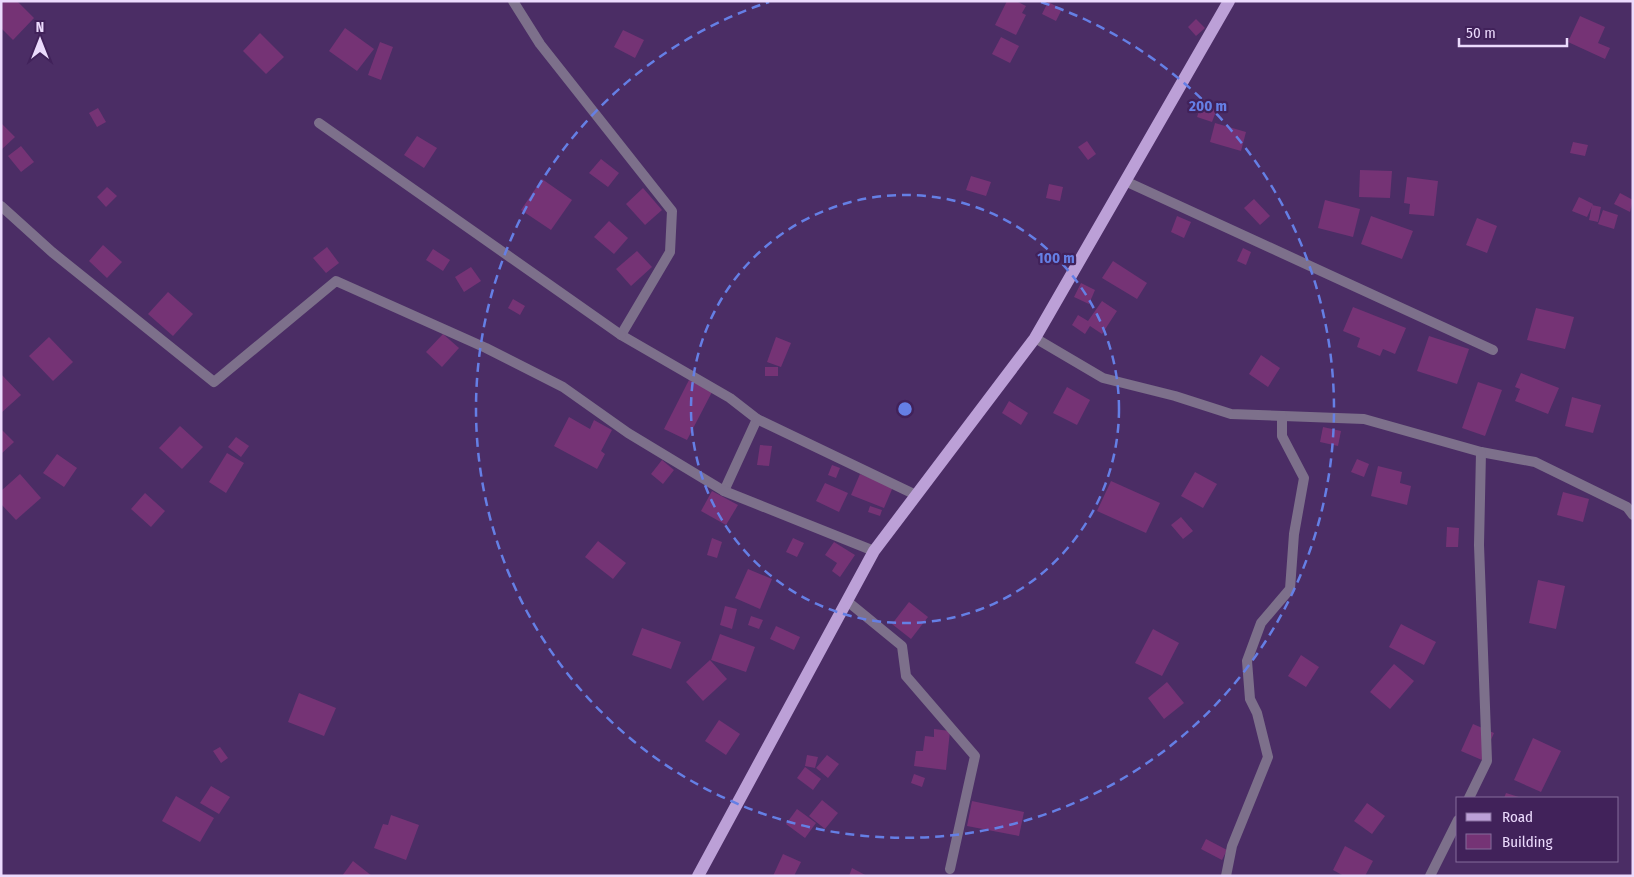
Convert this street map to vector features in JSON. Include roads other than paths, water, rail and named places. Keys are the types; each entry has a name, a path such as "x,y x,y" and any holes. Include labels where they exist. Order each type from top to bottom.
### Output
{"main road":[{"path":"698,876 874,551 1035,338 1229,1"}],"street":[{"path":"513,1 540,44 672,211 670,252 621,335"},
{"path":"319,123 621,335 730,398 757,419 916,495"},
{"path":"1125,181 1493,350"},
{"path":"1,206 52,252 214,382 336,281 486,348 564,387 628,433 724,491 874,551"},
{"path":"1035,338 1103,378 1175,396 1230,414 1364,419 1481,452 1535,462 1627,507 1633,515"},
{"path":"1226,876 1232,846 1268,757 1257,713 1250,699 1247,661 1261,623 1290,589 1294,534 1304,478 1282,436 1282,416"},
{"path":"724,491 757,419"},
{"path":"1470,797 1488,761 1479,545 1481,452"},
{"path":"847,601 902,646 906,676 975,756 950,869"},
{"path":"1430,876 1456,824"}]}
